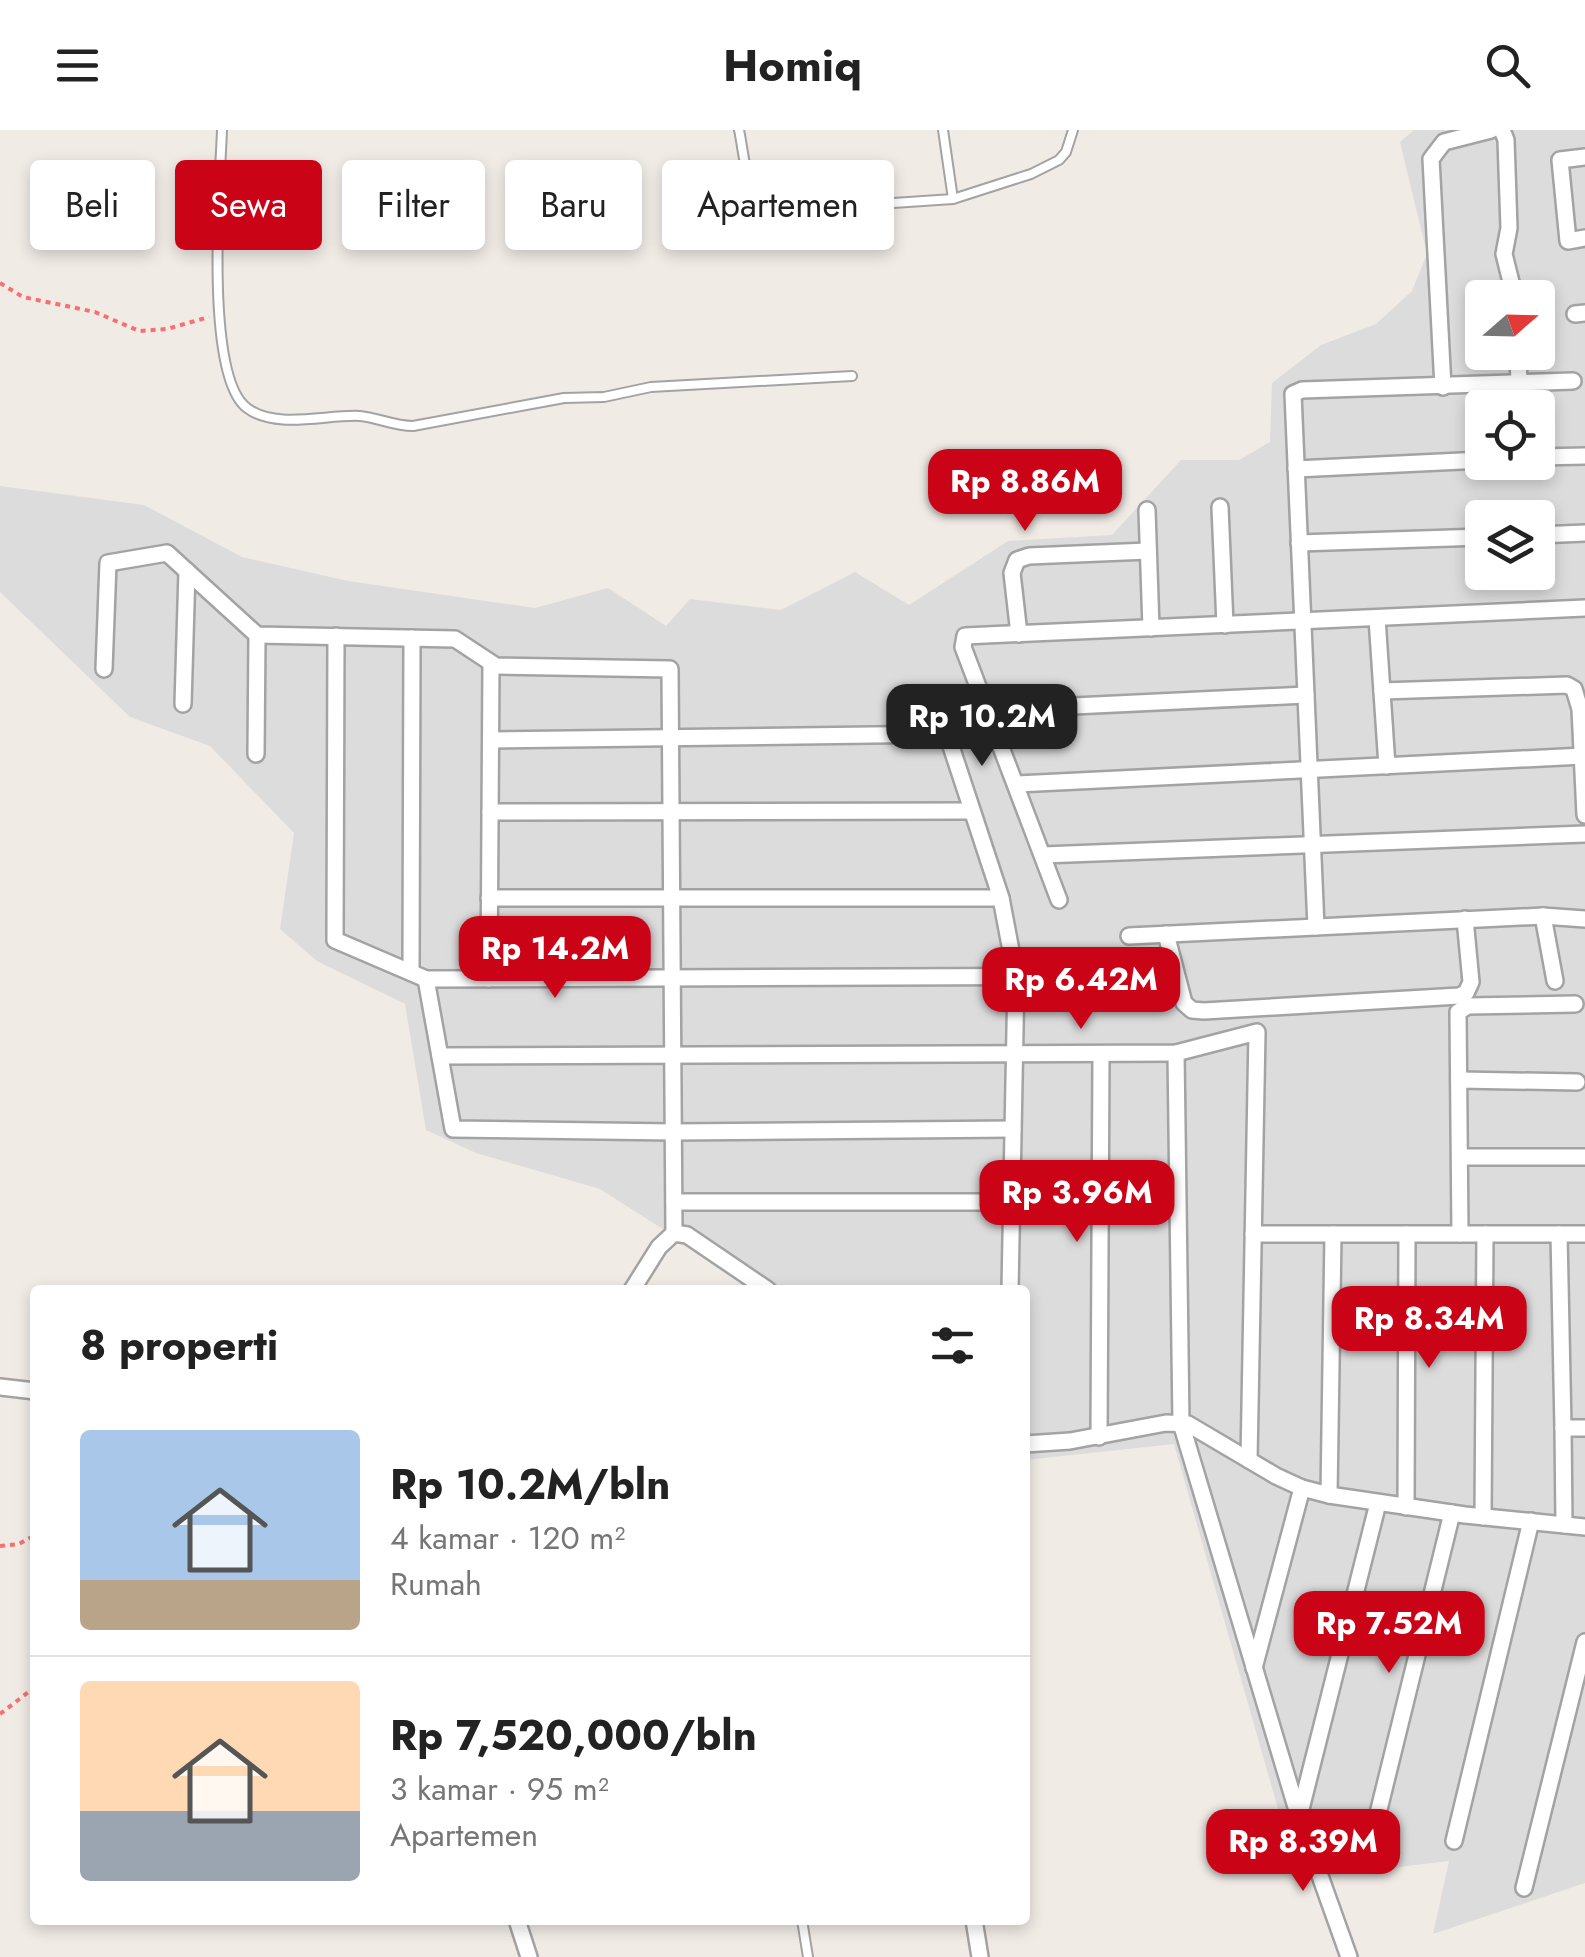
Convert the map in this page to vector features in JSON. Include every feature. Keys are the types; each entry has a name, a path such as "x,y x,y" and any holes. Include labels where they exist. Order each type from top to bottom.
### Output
{"street":[{"path":"1443,388 1431,159 1444,142 1491,130"},
{"path":"1502,130 1506,140 1509,228 1504,254 1510,280"},
{"path":"1585,158 1560,160 1568,240 1585,238"},
{"path":"1519,370 1519,384"},
{"path":"1316,926 1291,400 1297,391 1574,381"},
{"path":"1555,457 1585,456"},
{"path":"1296,469 1465,461"},
{"path":"1220,506 1225,625"},
{"path":"1147,510 1150,628"},
{"path":"1555,534 1585,533"},
{"path":"1299,543 1465,537"},
{"path":"1018,634 1012,573 1018,560 1028,556 1148,551"},
{"path":"104,669 108,563 167,553 257,635 455,639 496,666 670,669 674,1233 659,1247 635,1285"},
{"path":"183,704 187,571"},
{"path":"1059,900 963,646 963,638 969,634 1585,608"},
{"path":"1377,618 1387,766"},
{"path":"256,754 257,635"},
{"path":"336,636 335,940 419,975 489,979 1122,976"},
{"path":"412,638 419,975 440,1056 453,1129 1013,1129"},
{"path":"489,979 492,663"},
{"path":"1382,692 1574,688 1578,697 1585,816"},
{"path":"990,710 1306,696"},
{"path":"491,740 947,734 1001,898 1016,977 1010,1285"},
{"path":"1017,784 1582,756"},
{"path":"490,812 972,811"},
{"path":"1043,856 1585,834"},
{"path":"489,898 1001,898"},
{"path":"1129,936 1543,916 1585,919"},
{"path":"1543,916 1555,981"},
{"path":"1166,934 1184,1003 1192,1010 1204,1011 1459,996 1466,993 1472,982 1466,920"},
{"path":"1460,1234 1458,1012 1468,1006 1574,1004"},
{"path":"440,1056 1176,1053 1256,1032 1249,1460"},
{"path":"1176,1053 1180,1423 1299,1816 1349,1957"},
{"path":"1099,1437 1101,1054"},
{"path":"1459,1080 1577,1082"},
{"path":"1460,1157 1585,1156"},
{"path":"674,1202 1012,1202"},
{"path":"674,1233 687,1235 761,1285"},
{"path":"1253,1234 1585,1234"},
{"path":"1329,1496 1333,1234"},
{"path":"1406,1507 1407,1234"},
{"path":"1484,1234 1484,1517"},
{"path":"1559,1234 1564,1525"},
{"path":"0,1387 30,1391"},
{"path":"1030,1444 1180,1423 1202,1430 1302,1488 1329,1496 1585,1527"},
{"path":"1563,1428 1585,1428"},
{"path":"1254,1668 1302,1488"},
{"path":"1299,1816 1378,1504"},
{"path":"1369,1850 1452,1513"},
{"path":"1454,1841 1531,1521"},
{"path":"1524,1888 1578,1697 1585,1642"},
{"path":"519,1925 530,1957"},
{"path":"975,1925 980,1957"}],"lane":[{"path":"222,130 218,314 228,372 246,408 279,418 355,416 413,426 564,398 604,397 651,386 852,376"},
{"path":"738,130 754,196 774,211 952,198 1031,174 1059,160 1073,130"},
{"path":"944,130 952,198"},
{"path":"803,1925 808,1957"}],"path":[{"path":"0,283 24,297 95,312 138,331 166,330 218,314"},
{"path":"0,1546 19,1544 30,1538"},
{"path":"0,1714 30,1691"}],"shaded area":[{"path":"1414,130 1585,130 1585,1883 1433,1934 1449,1861 1298,1879 1174,1444 1030,1459 1030,1285 750,1285 600,1189 476,1153 426,1130 405,1004 317,961 280,929 294,833 210,746 130,717 0,592 0,486 144,505 242,557 348,581 535,608 608,588 666,626 690,599 781,610 855,572 909,605 1008,541 1112,535 1181,460 1239,460 1270,442 1272,383 1321,345 1376,324 1412,291 1427,254 1400,142"}]}
